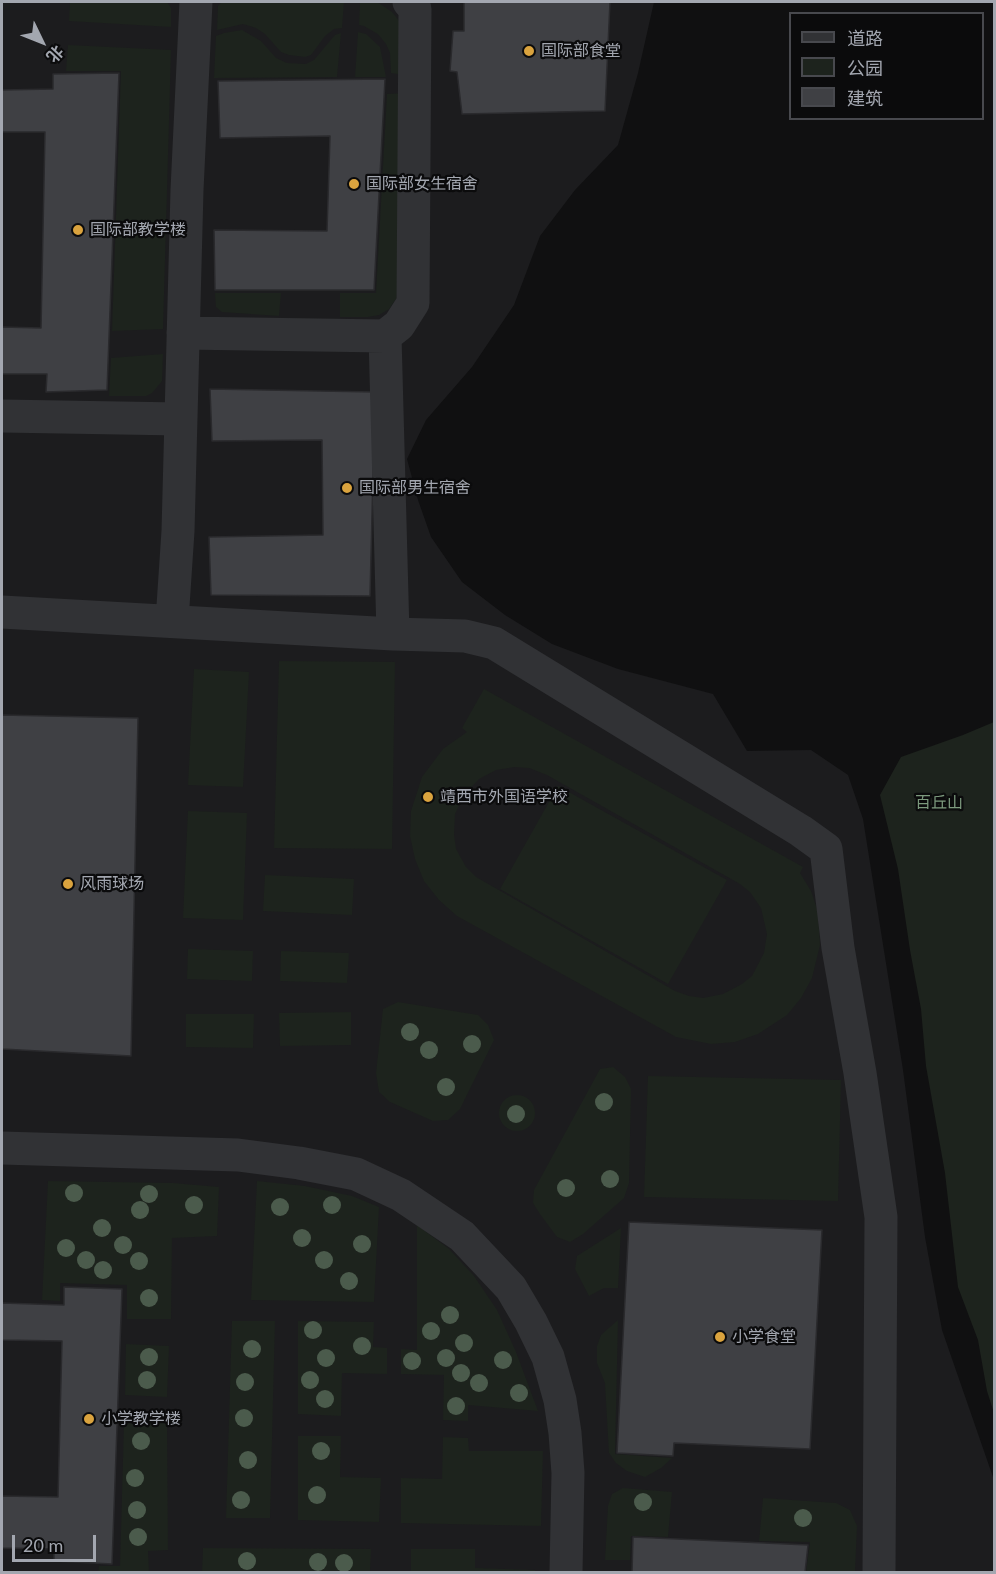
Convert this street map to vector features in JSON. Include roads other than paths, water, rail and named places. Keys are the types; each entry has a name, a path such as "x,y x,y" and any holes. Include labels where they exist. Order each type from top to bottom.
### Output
{"lane":[{"path":"172,621 178,531 187,190 196,2"},
{"path":"183,333 385,336 399,325 413,303 415,9 409,2"},
{"path":"385,336 393,634"},
{"path":"2,417 180,419"},
{"path":"2,612 465,636 494,644 801,831 826,849 838,948 860,1073 881,1217 879,1572"},
{"path":"2,1148 238,1155 299,1163 356,1174 401,1195 462,1236 511,1288 548,1357 560,1400 565,1433 568,1473 566,1572"}],"place":[{"name":"国际部食堂","path":"529,51"},
{"name":"国际部女生宿舍","path":"354,184"},
{"name":"国际部教学楼","path":"78,230"},
{"name":"国际部男生宿舍","path":"347,488"},
{"name":"靖西市外国语学校","path":"428,797"},
{"name":"风雨球场","path":"68,884"},
{"name":"小学食堂","path":"720,1337"},
{"name":"小学教学楼","path":"89,1419"}],"park label":[{"name":"百丘山","path":"939,803"}]}
